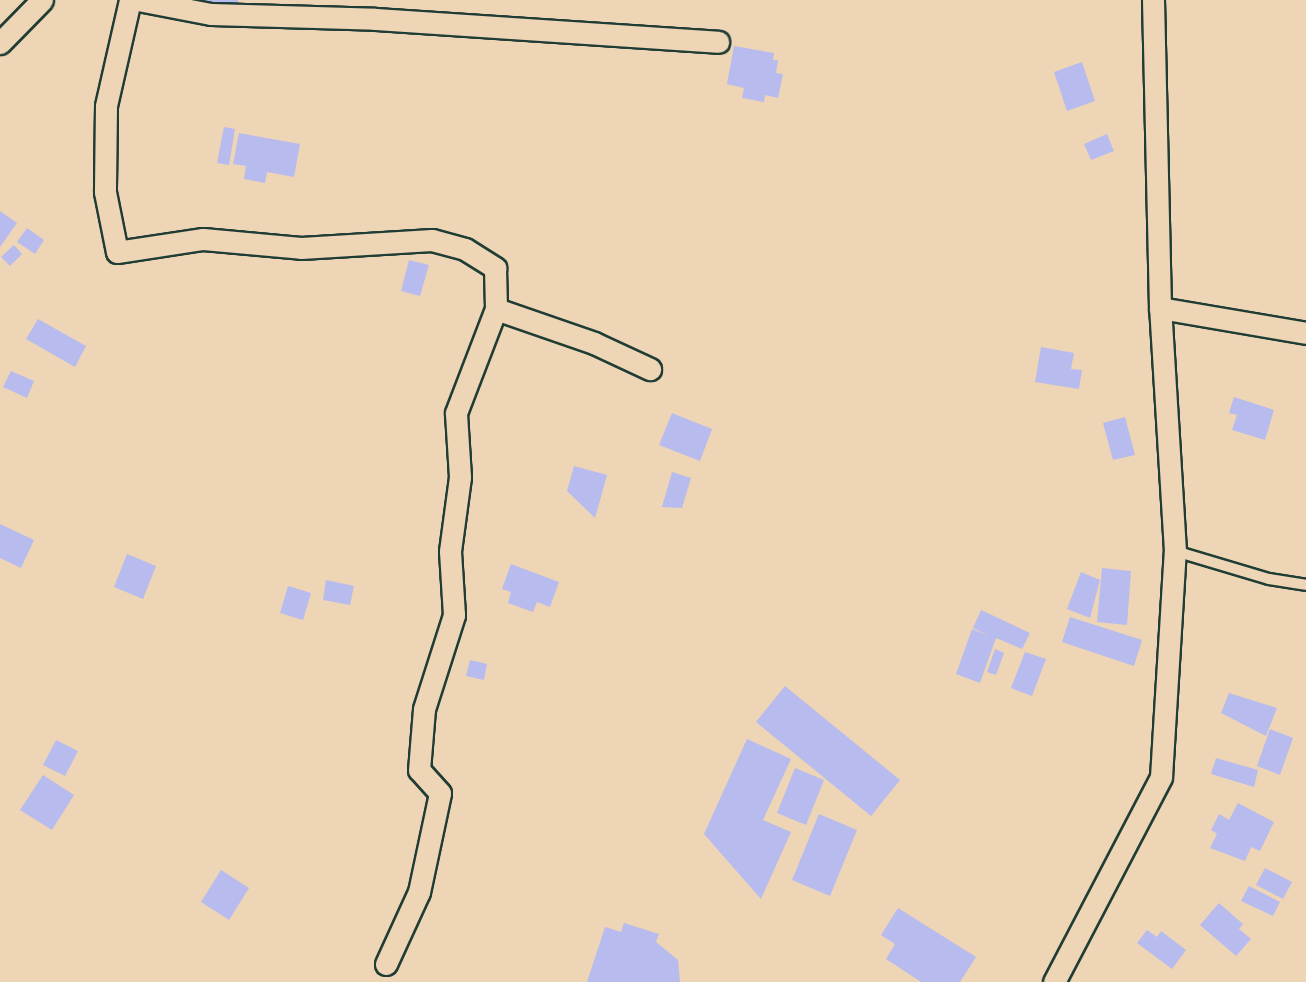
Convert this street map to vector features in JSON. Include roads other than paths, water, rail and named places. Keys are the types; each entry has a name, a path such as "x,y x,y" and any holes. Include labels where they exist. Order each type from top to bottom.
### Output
{"street":[{"path":"0,43 42,0"},
{"path":"130,0 106,106 105,192 117,252 203,239 301,248 432,240 465,249 495,268 496,309 456,413 460,477 450,551 454,615 424,709 419,770 440,793 419,892 386,964"},
{"path":"138,0 211,15 375,20 718,42"},
{"path":"1054,982 1161,777 1175,551 1161,308 1153,0"},
{"path":"1161,308 1306,333"},
{"path":"496,309 594,343 650,369"}],"lane":[{"path":"1175,551 1269,579 1306,585"}]}
